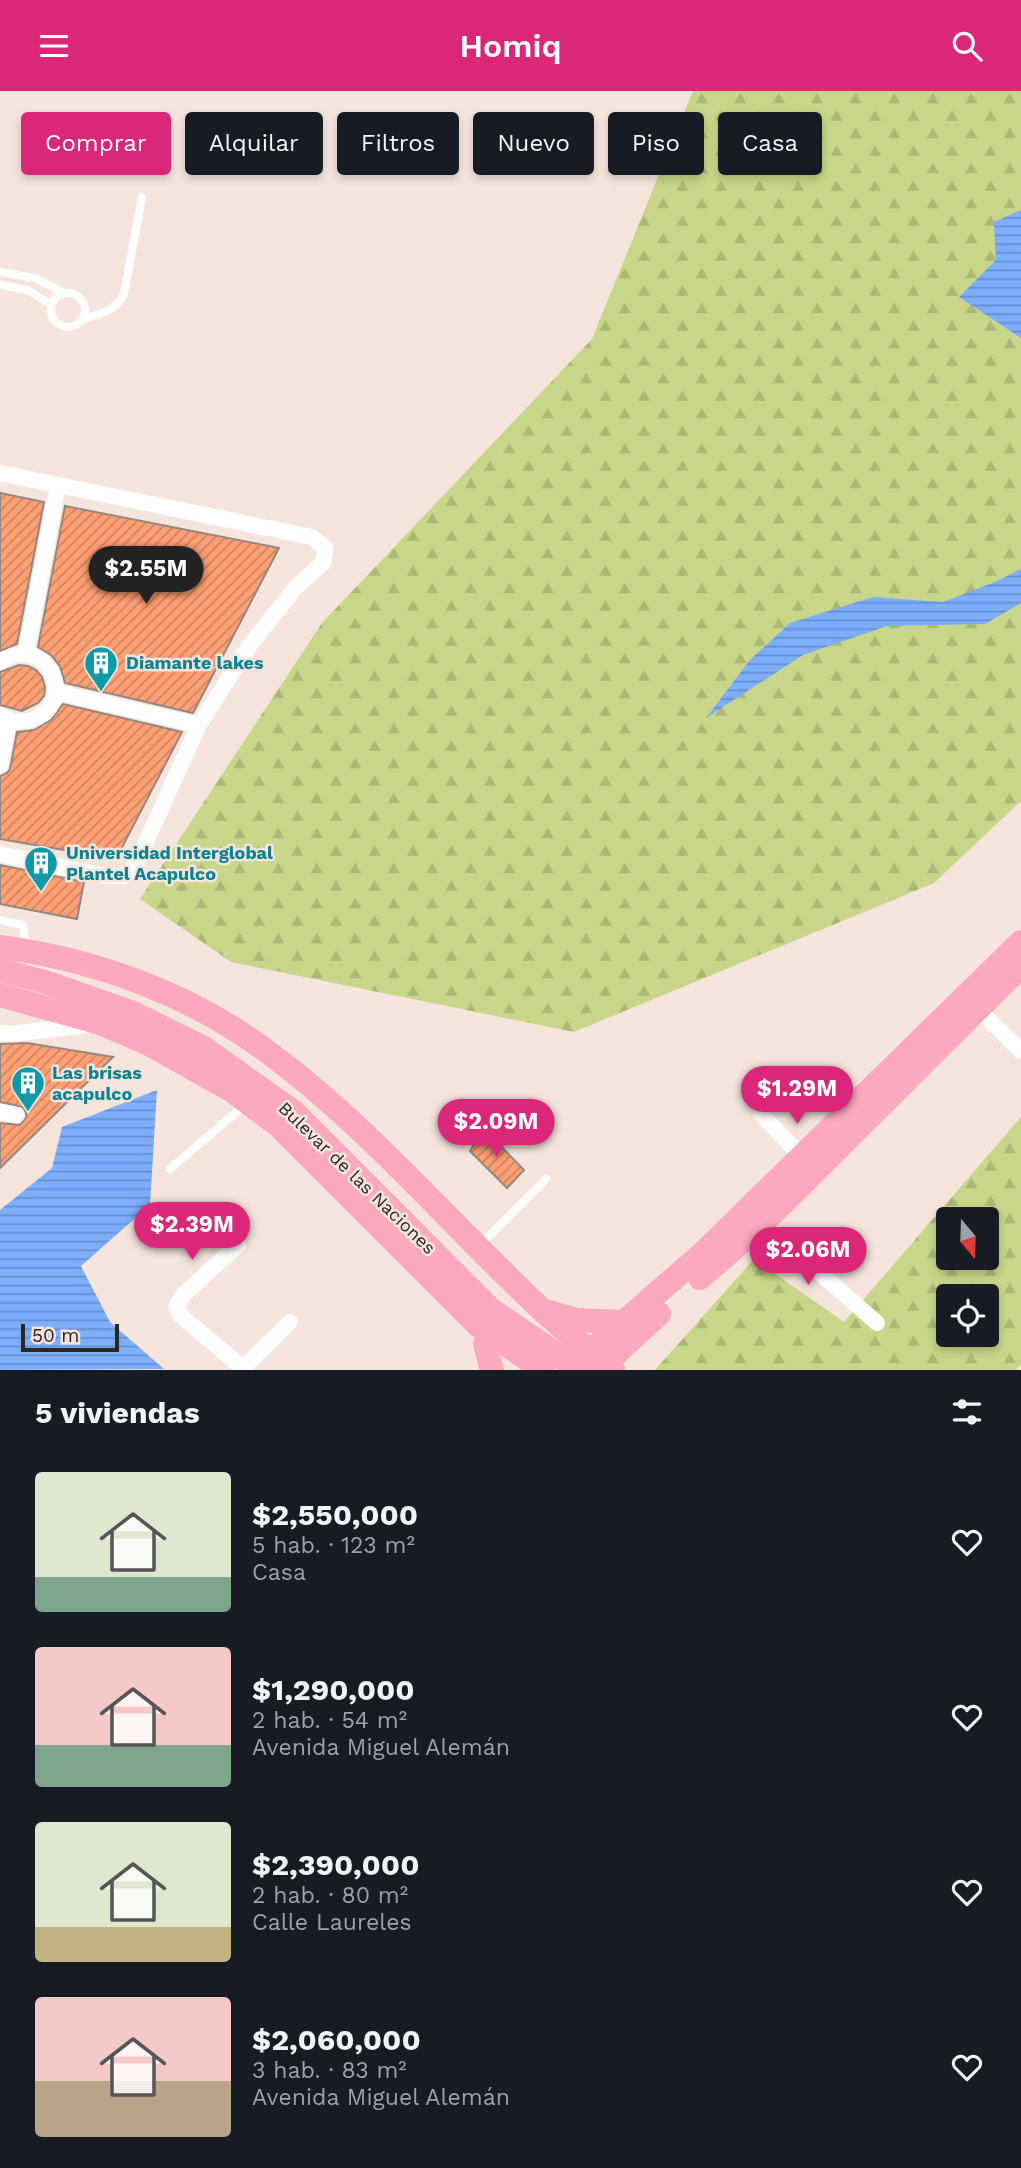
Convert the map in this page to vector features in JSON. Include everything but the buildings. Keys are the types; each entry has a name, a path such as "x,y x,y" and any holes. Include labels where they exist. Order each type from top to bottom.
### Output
{"main road":[{"path":"568,1370 597,1365 702,1254 1021,942"},
{"path":"0,947 43,953 114,972 201,1010 268,1051 334,1105 597,1365"},
{"path":"540,1309 576,1320 632,1326 763,1223 1021,966"},
{"name":"Bulevar de las Naciones","path":"0,970 45,982 131,1012 204,1048 295,1113 491,1309 597,1365"},
{"path":"45,982 76,977 157,1005 223,1039 304,1104 475,1281 498,1319 504,1370"},
{"name":"Bulevar de las Naciones","path":"0,995 100,1023 149,1044 231,1090 279,1126 479,1326 543,1370"},
{"path":"206,1078 313,1183 485,1344 518,1370"},
{"path":"631,1370 628,1360 632,1326"},
{"path":"485,1344 492,1370"}],"street":[{"path":"0,473 312,537 327,548 323,562 297,586 250,645 198,725 136,864 125,876 105,876 0,854"},
{"path":"26,654 58,485"},
{"path":"0,662 9,656 34,656 49,667 56,683 51,707 39,717 25,722 5,718 0,766"},
{"path":"56,692 198,725"},
{"path":"977,1009 1021,1051"},
{"path":"0,1033 100,1023"},
{"path":"764,1101 761,1114 803,1158"},
{"path":"763,1223 877,1323"},
{"path":"238,1245 184,1294 176,1306 181,1316 242,1369 290,1322"}],"lane":[{"path":"64,293 51,305 52,317 60,325 72,326 81,320 110,311 120,302 124,294 142,197"},
{"path":"0,272 34,278 80,298 85,309 81,320"},
{"path":"0,285 28,290 51,305"},
{"path":"0,920 23,925 27,951"},
{"path":"170,1169 239,1110"},
{"path":"478,1247 546,1179"}],"green space":[{"path":"693,91 1021,91 1021,801 934,883 574,1032 231,962 140,899 322,623 592,339 659,175 704,175 704,112 684,112"},
{"path":"1021,1117 1021,1364 1016,1370 655,1370 754,1259 844,1322 936,1215 936,1271 999,1271 999,1207 943,1207"}],"water":[{"path":"1021,210 1021,338 959,297 996,260 994,222"},
{"path":"1021,569 1021,603 985,624 887,626 803,655 706,718 750,660 790,623 873,597 943,602"},
{"path":"157,1090 150,1205 81,1266 110,1322 164,1369 0,1370 0,1210 52,1168 62,1127"}],"place":[{"name":"Diamante lakes","path":"101,693"},
{"name":"Universidad Interglobal Plantel Acapulco","path":"41,893"},
{"name":"Las brisas acapulco","path":"28,1113"}]}
